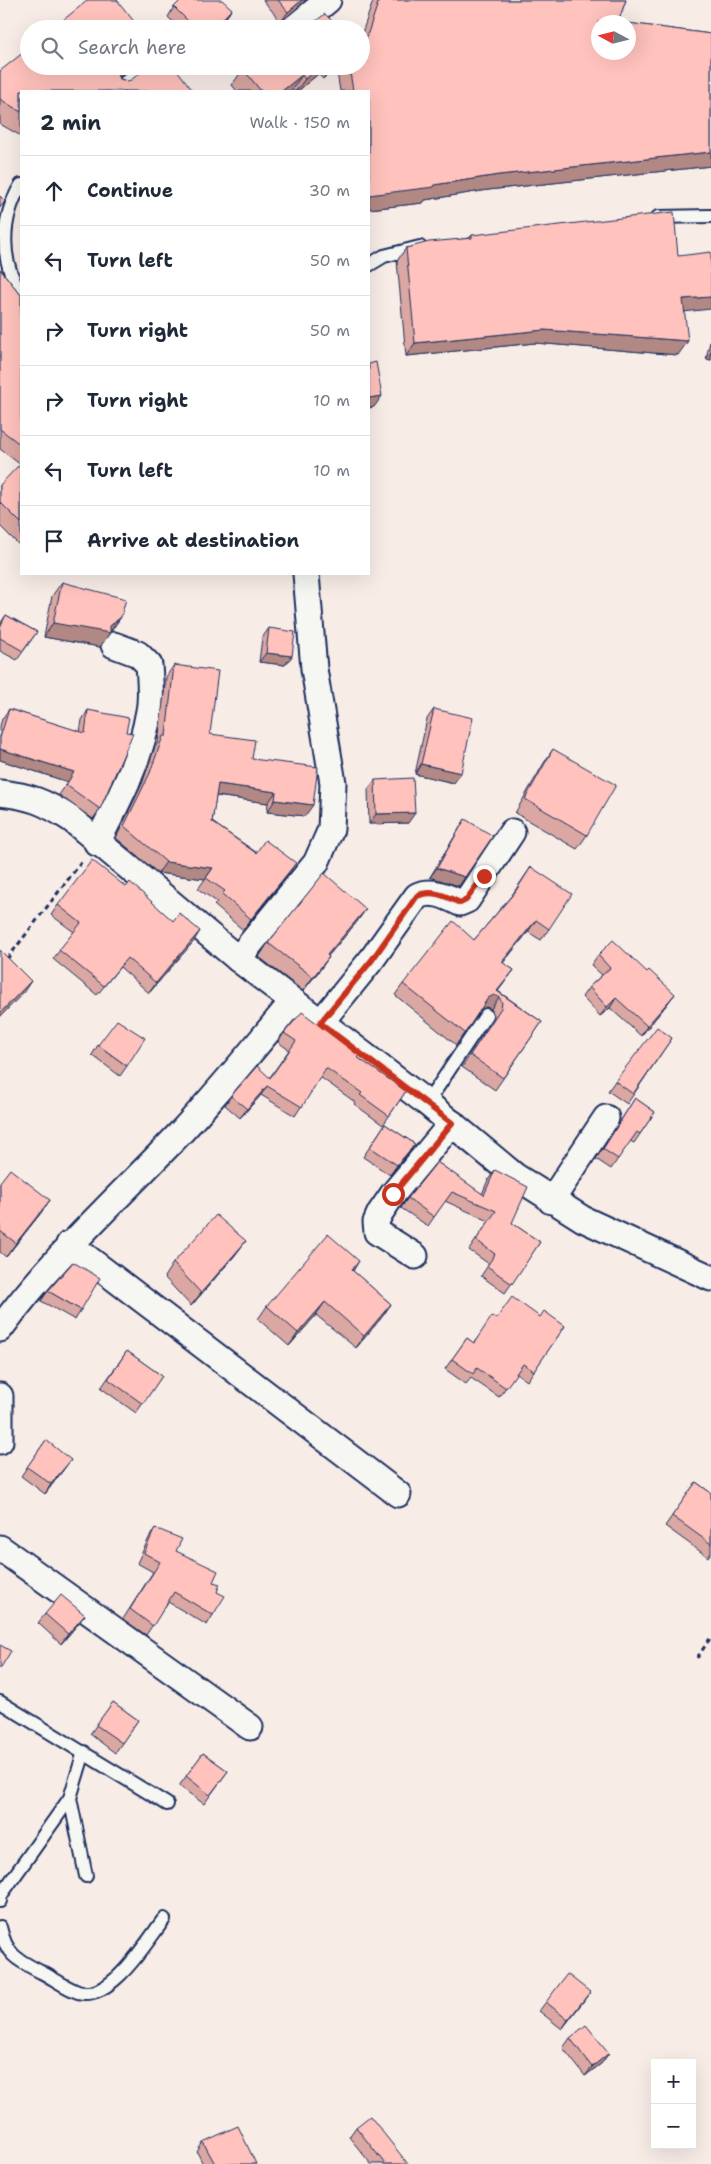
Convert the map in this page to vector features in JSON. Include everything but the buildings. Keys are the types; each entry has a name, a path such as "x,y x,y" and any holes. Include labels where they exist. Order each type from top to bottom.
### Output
{"street":[{"path":"304,20 328,0"},
{"path":"238,959 316,863 331,829 333,783 314,669 306,575"},
{"path":"97,843 128,782 142,744 150,709 149,665 138,654 114,645"},
{"path":"0,793 24,796 46,803 71,819 97,843 238,959 427,1103 515,1176 551,1201 583,1219 711,1278"},
{"path":"320,1023 372,960 417,896 425,892 449,897 460,903 466,900 512,832"},
{"path":"0,1329 20,1301 70,1244 182,1131 293,1001"},
{"path":"551,1201 606,1118"},
{"path":"415,1256 377,1232 376,1222 393,1194 452,1123"},
{"path":"70,1244 398,1494"},
{"path":"0,1396 0,1440"},
{"path":"0,1548 250,1727"}],"lane":[{"path":"115,90 134,75"},
{"path":"20,187 9,204 1,238 3,256 11,282 20,293"},
{"path":"649,218 711,216"},
{"path":"370,264 384,256 432,244"},
{"path":"427,1103 486,1015"},
{"path":"0,1702 167,1804"},
{"path":"0,1901 2,1895 70,1798 84,1752"},
{"path":"70,1798 86,1876"},
{"path":"0,1927 2,1936 13,1958 80,1992 97,1991 114,1982 164,1919"}],"path":[{"path":"7,959 97,843"},
{"path":"697,1658 711,1638"}],"route":[{"path":"393,1194 452,1123 320,1023 372,960 417,896 425,892 449,897 460,903 472,894 484,876"}]}
